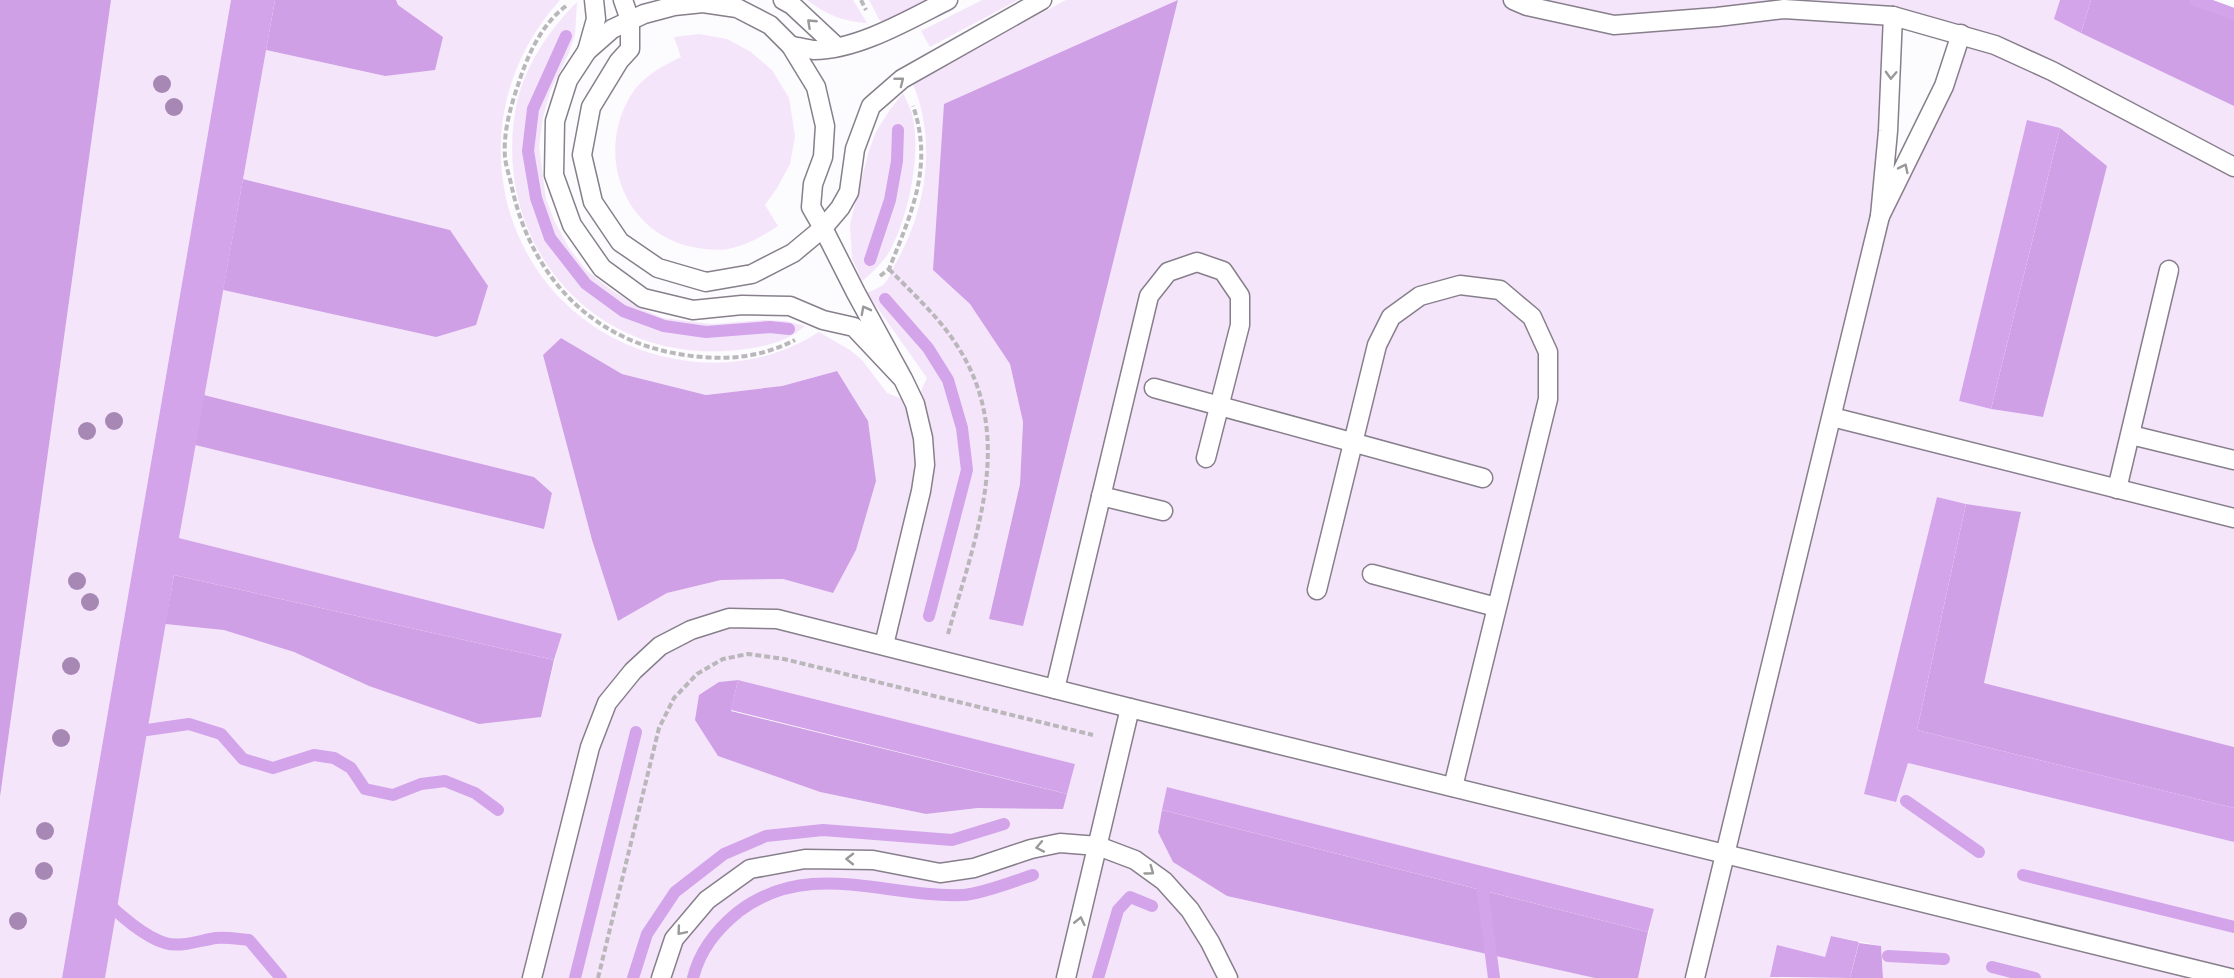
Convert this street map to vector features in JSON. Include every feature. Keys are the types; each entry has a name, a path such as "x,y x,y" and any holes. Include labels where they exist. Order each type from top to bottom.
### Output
{"lane":[{"path":"587,51 596,19 594,0"},
{"path":"623,0 630,20 630,49 619,61 591,107 582,155 593,202 620,242 658,268 706,282 752,273 793,253 823,228 840,208 849,192 855,149 872,106 902,79 1042,0"},
{"path":"783,0 792,5 837,47"},
{"path":"791,46 814,50 837,47 879,34 948,0"},
{"path":"1513,0 1527,6 1614,25 1718,18 1784,9 1893,16 1995,45 2052,71 2234,167"},
{"path":"884,645 921,491 925,465 923,438 915,404 903,379 812,207 813,184 823,157 825,126 816,87 791,46 770,25 737,8 689,2 644,14 612,29 587,51 568,80 555,121 554,175 572,225 602,268 644,298 693,310 742,305 790,306 823,320 854,327 903,379"},
{"path":"1695,978 1880,216 1888,131 1893,16"},
{"path":"1880,216 1944,86 1961,34"},
{"path":"1055,689 1149,296 1168,272 1197,262 1223,271 1240,296 1240,325 1206,458"},
{"path":"2117,489 2169,270"},
{"path":"1317,590 1377,345 1391,317 1420,296 1460,285 1500,290 1532,317 1548,352 1548,399 1452,787"},
{"path":"1154,388 1483,478"},
{"path":"1832,417 2234,518"},
{"path":"2131,435 2234,460"},
{"path":"1101,496 1163,512"},
{"path":"1372,574 1496,608"},
{"path":"532,978 590,747 607,703 633,671 660,645 691,630 729,618 777,619 2230,978"},
{"path":"1066,978 1130,708"},
{"path":"661,978 674,939 707,900 750,869 805,859 873,860 940,873 974,868 1030,849 1060,843 1098,846 1135,860 1164,881 1190,910 1210,942 1228,978"}],"path":[{"path":"575,0 557,14 528,55 509,110 505,157 517,210 530,243 549,275 581,311 620,337 665,352 708,358 746,357 777,349 807,334 823,320"},
{"path":"856,293 889,269 917,195 922,158 919,122 902,79"},
{"path":"889,269 956,344 977,384 987,423 988,475 982,512 930,695"},
{"path":"598,978 659,728 674,698 697,674 723,659 748,654 784,659 1121,742"}],"shaded area":[{"path":"0,0 111,0 0,797"},
{"path":"111,0 231,0 62,978 0,978 0,797"},
{"path":"231,0 275,0 179,538 562,634 554,660 174,575 105,978 62,978"},
{"path":"275,0 396,0 398,5 443,37 435,70 385,76 266,50"},
{"path":"396,0 560,0 524,52 505,108 501,166 513,221 538,271 576,313 627,344 688,361 705,363 739,361 773,354 819,332 850,350 862,360 887,393 915,404 927,378 867,293 883,285 889,277 916,219 922,196 926,149 924,126 920,104 912,82 1066,0 2060,0 2055,19 2234,106 2234,747 1984,683 2021,512 1937,497 1864,794 1896,801 1908,763 2234,842 2234,978 1883,978 1881,946 1831,936 1825,957 1770,977 1773,978 1638,978 1654,910 1168,787 1158,831 1227,896 1595,978 105,978 165,624 224,629 294,652 369,686 541,717 561,634 179,538 195,445 544,528 552,493 534,477 204,395 223,290 436,337 450,230 243,179 266,50 384,76 443,37 398,5","holes":["1178,1 989,618 1020,484 1023,422 1010,364 970,304 933,270","1893,16 1961,34 1881,214","2060,128 2043,417 1991,409 1959,401","561,338 622,374 706,395 782,386 837,371 833,593 783,579 721,580 667,593 618,621 592,540 543,355","738,680 1075,764 1063,808 978,808 926,814 820,792 718,756 719,682"]},
{"path":"807,0 853,0 867,23 835,16"},
{"path":"869,0 934,0 888,21 880,21"},
{"path":"982,0 1018,0 930,47 921,31"},
{"path":"1178,0 1023,626 989,619 1020,484 1023,422 1010,364 970,304 933,270 944,104"},
{"path":"2060,0 2091,0 2081,33 2054,19"},
{"path":"2091,0 2195,0 2234,14 2234,106 2081,33"},
{"path":"577,2 575,35 550,92 543,117 539,146 546,199 569,248 586,270 610,289 638,307 663,318 712,324 764,320 786,321 805,326 788,338 768,345 725,351 675,348 630,334 591,311 558,280 534,242 518,199 512,152 517,102 526,74 540,48"},
{"path":"699,34 727,39 751,52 772,70 789,98 795,136 790,164 765,205 778,226 748,243 724,250 692,247 668,239 648,225 633,208 622,188 616,165 616,142 620,118 631,95 647,77 681,57 674,37"},
{"path":"903,93 912,114 915,130 914,167 907,205 902,223 888,254 862,281 852,258 850,224 876,132"},
{"path":"2027,120 2060,128 1991,409 1959,401"},
{"path":"2060,128 2107,166 2043,417 1991,409"},
{"path":"243,179 450,230 488,286 476,325 436,337 223,290"},
{"path":"561,338 622,374 706,395 782,386 837,371 868,421 876,481 856,550 833,593 783,579 721,580 667,593 618,621 592,540 543,355"},
{"path":"204,395 534,477 552,493 544,529 195,445"},
{"path":"1937,497 1966,504 1917,730 2234,808 2234,842 1908,763 1896,802 1864,794"},
{"path":"1966,504 2021,512 1984,683 2234,747 2234,808 1917,730"},
{"path":"174,575 554,660 541,717 479,724 369,686 294,652 224,630 165,624"},
{"path":"738,680 731,711 1067,794 1063,809 978,808 926,814 820,792 718,756 695,720 699,695 719,682"},
{"path":"738,680 1075,764 1067,794 731,710"},
{"path":"1167,787 1654,909 1648,932 1162,810"},
{"path":"1162,810 1648,932 1638,978 1595,978 1227,896 1173,862 1158,832"},
{"path":"1831,936 1859,942 1850,978 1770,977 1777,945 1825,957"},
{"path":"1859,943 1881,946 1883,978 1850,978"}],"waterway":[{"path":"2195,0 2234,14"},
{"path":"566,36 533,109 528,151 536,198 550,238 586,284 623,311 664,326 706,332 770,327 789,329"},
{"path":"870,260 890,200 897,161 898,130"},
{"path":"885,299 928,348 948,380 962,428 967,470 929,616"},
{"path":"133,725 147,730 189,724 221,734 243,759 273,768 314,755 334,758 351,768 365,789 393,795 421,784 445,781 475,793 498,810"},
{"path":"575,978 636,732"},
{"path":"1906,801 1979,852"},
{"path":"633,978 647,934 675,892 724,854 766,836 823,830 952,840 1004,824"},
{"path":"693,978 705,950 716,933 730,919 765,896 792,887 848,884 963,895 988,890 1033,875"},
{"path":"2023,875 2234,927"},
{"path":"1481,878 1494,978"},
{"path":"1098,978 1118,910 1130,897 1152,906"},
{"path":"105,900 133,925 165,943 184,944 220,938 249,940 281,978"},
{"path":"1888,956 1944,959"},
{"path":"1992,967 2035,978"}]}
